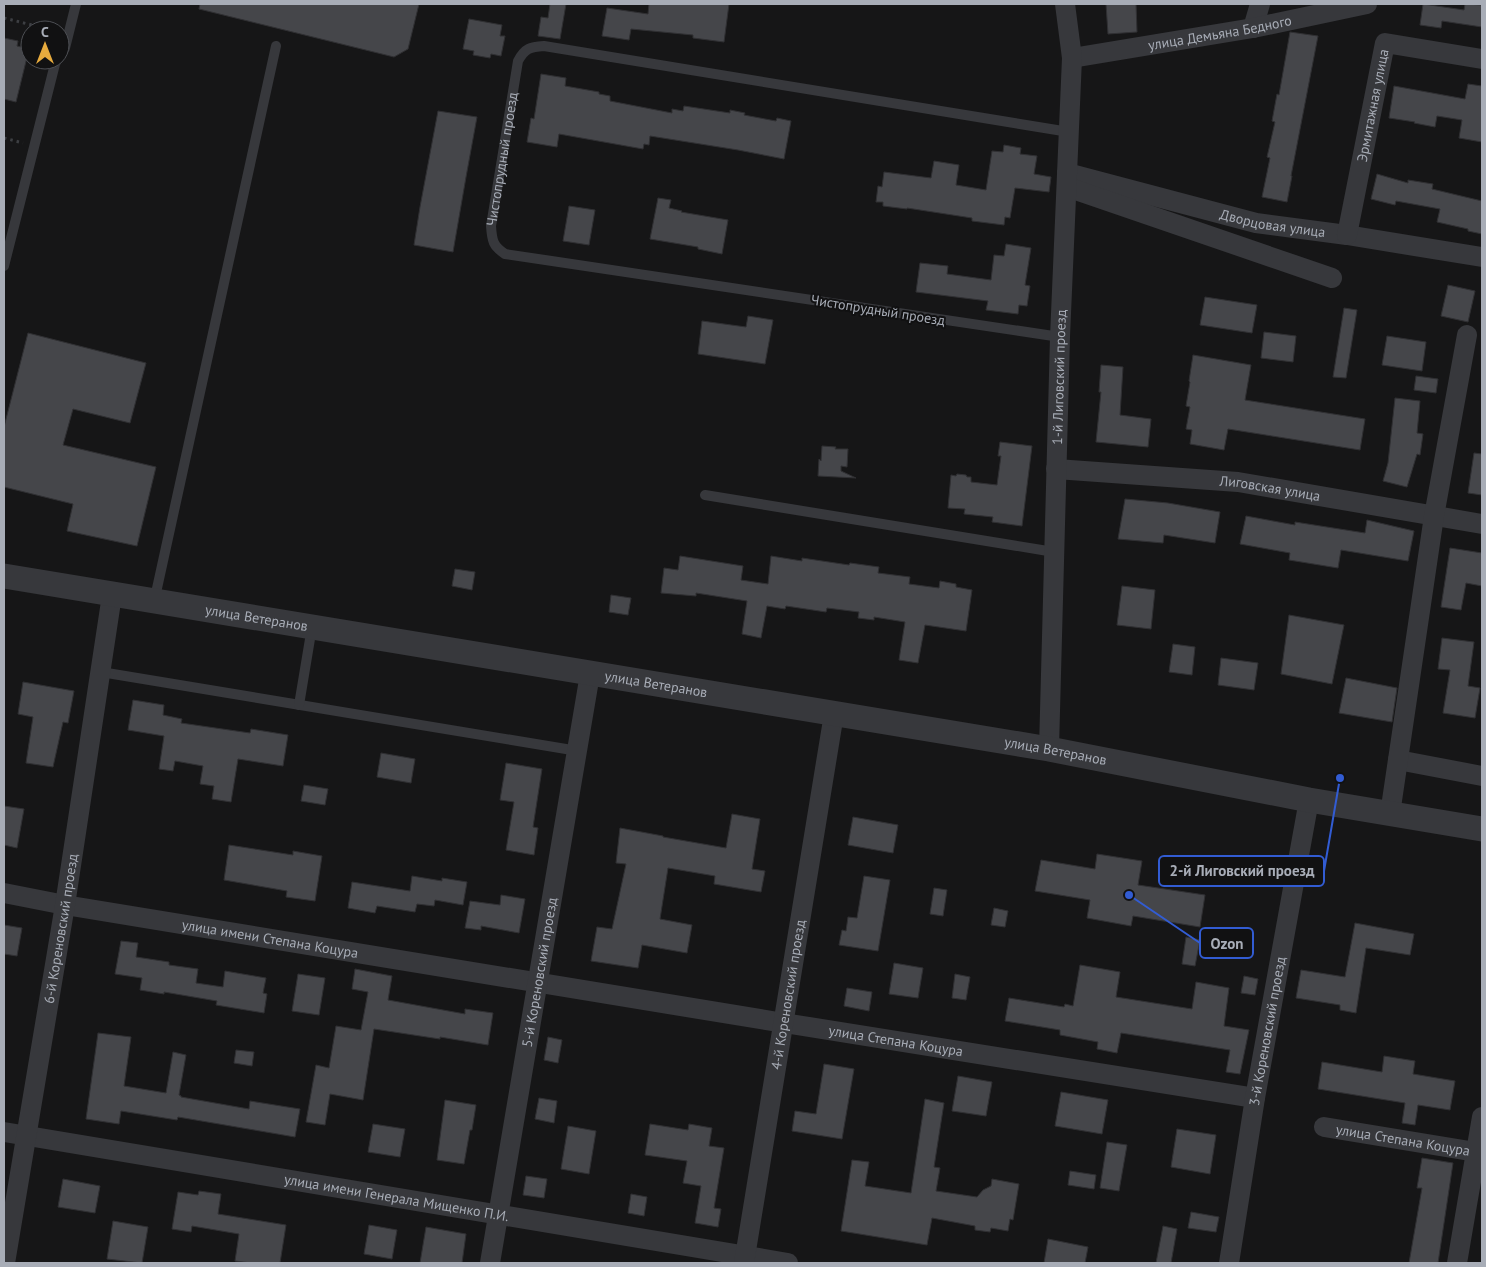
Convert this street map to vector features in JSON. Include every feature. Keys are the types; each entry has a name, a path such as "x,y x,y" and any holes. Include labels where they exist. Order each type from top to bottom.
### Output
{"street":[{"name":"1-й Лиговский проезд","path":"1049,749 1060,337 1072,58 1065,4"},
{"path":"1253,28 1260,4"},
{"name":"улица Демьяна Бедного","path":"1072,58 1253,28 1367,4"},
{"name":"Эрмитажная улица","path":"1347,234 1385,42 1482,59"},
{"path":"1067,180 1332,278"},
{"name":"Дворцовая улица","path":"1067,180 1256,224 1347,234 1482,257"},
{"path":"1390,814 1434,516 1466,335"},
{"name":"Лиговская улица","path":"1056,469 1238,482 1482,524"},
{"name":"улица Ветеранов","path":"4,576 111,598 589,680 832,726 1284,800 1309,800"},
{"name":"улица Ветеранов","path":"4,583 154,602 1049,749 1309,800 1482,829"},
{"name":"6-й Кореновский проезд","path":"4,1263 65,905 111,598"},
{"name":"5-й Кореновский проезд","path":"490,1263 589,680"},
{"name":"4-й Кореновский проезд","path":"744,1260 832,726"},
{"path":"1398,760 1482,776"},
{"name":"3-й Кореновский проезд","path":"1229,1263 1255,1098 1309,800"},
{"name":"улица имени Степана Коцура","path":"4,893 65,905 537,982"},
{"name":"улица Степана Коцура","path":"537,982 1255,1098"},
{"path":"1457,1263 1479,1152 1482,1117"},
{"name":"улица Степана Коцура","path":"1324,1127 1479,1152"},
{"name":"улица имени Генерала Мищенко П.И.","path":"4,1132 744,1260 788,1263"}],"lane":[{"path":"70,26 76,4"},
{"path":"154,602 276,46"},
{"name":"Чистопрудный проезд","path":"1060,337 505,254 497,249 492,239 491,226 518,61 523,52 532,47 553,47 1069,132"},
{"path":"4,266 53,70"},
{"path":"705,495 1054,552"},
{"path":"299,704 311,633"},
{"path":"101,672 578,751"}],"path":[{"path":"4,18 20,22"},
{"path":"4,138 34,146"}],"building":[{"path":"200,4 419,4 408,49 394,57 199,9"},
{"path":"550,4 566,4 560,39 538,36 541,17 548,18"},
{"path":"649,4 729,4 724,42 693,38 693,35 631,29 629,40 602,36 607,8 648,14"},
{"path":"1106,4 1136,4 1137,32 1108,34"},
{"path":"1423,4 1464,10 1465,4 1482,5 1482,27 1442,21 1441,28 1420,25"},
{"path":"469,19 502,25 500,36 505,36 501,56 491,54 490,58 473,55 474,51 463,49"},
{"path":"1290,32 1318,36 1287,202 1262,197 1270,158 1267,157 1275,122 1272,121 1277,94 1279,95"},
{"path":"4,38 18,41 17,46 20,47 20,70 24,70 16,102 4,99"},
{"path":"541,74 566,78 565,86 599,92 599,94 610,96 610,101 672,113 672,109 683,111 684,106 730,113 730,110 745,113 744,115 776,121 777,118 791,121 784,159 650,136 649,145 644,144 643,149 559,134 557,147 527,142 531,118 534,119"},
{"path":"1468,84 1482,86 1482,142 1459,138 1462,120 1437,116 1435,127 1389,118 1394,86 1465,99"},
{"path":"438,111 477,117 453,252 414,245"},
{"path":"1004,145 1021,148 1020,154 1037,156 1034,174 1051,177 1049,192 1015,188 1010,218 1005,217 1004,225 972,221 972,218 883,206 883,202 876,202 878,186 882,187 884,172 931,178 934,161 959,165 956,185 986,190 992,151 1003,152"},
{"path":"1377,174 1408,183 1408,180 1433,184 1432,189 1482,201 1482,234 1437,222 1440,209 1396,201 1395,205 1371,199"},
{"path":"658,198 671,200 669,208 681,212 728,220 722,254 698,249 698,247 650,239"},
{"path":"569,206 595,210 589,245 563,241"},
{"path":"1006,244 1031,248 1025,285 1030,286 1027,306 1019,305 1018,314 986,310 988,301 916,292 920,263 948,266 947,274 991,280 994,255 1004,256"},
{"path":"1448,285 1475,291 1468,322 1441,316"},
{"path":"1205,297 1257,305 1252,333 1200,325"},
{"path":"1344,308 1357,310 1346,378 1333,377"},
{"path":"748,316 773,320 765,364 698,354 702,321 746,327"},
{"path":"1264,332 1296,336 1293,362 1261,358"},
{"path":"28,333 146,363 130,423 73,409 63,445 156,467 137,546 67,531 73,504 4,487 4,427"},
{"path":"1387,336 1426,342 1422,371 1382,365"},
{"path":"1193,355 1251,365 1245,400 1365,419 1360,450 1228,429 1224,450 1190,444 1192,430 1186,429 1190,407 1186,406"},
{"path":"1101,365 1123,367 1120,415 1151,419 1148,447 1096,442 1101,392 1099,392"},
{"path":"1416,376 1438,379 1436,393 1414,390"},
{"path":"1395,398 1420,401 1417,433 1423,434 1420,455 1417,454 1407,487 1383,481 1388,463"},
{"path":"1000,442 1032,446 1022,526 992,522 993,517 964,514 965,509 948,508 951,475 966,475 971,477 971,482 997,485 1001,456 998,456"},
{"path":"822,446 848,449 847,467 841,466 841,471 856,478 818,476"},
{"path":"1474,453 1482,454 1482,495 1468,493"},
{"path":"1125,499 1168,503 1220,512 1215,543 1164,535 1163,543 1118,539"},
{"path":"1246,516 1295,525 1295,522 1365,533 1367,520 1414,531 1408,561 1341,550 1338,568 1289,560 1290,553 1240,544"},
{"path":"1450,548 1482,553 1482,586 1466,583 1461,610 1441,607"},
{"path":"680,556 743,566 741,580 768,584 771,556 802,561 802,558 879,567 878,573 910,577 909,584 939,588 940,581 956,584 956,587 972,590 966,631 925,625 918,663 899,660 905,622 874,617 874,620 858,618 859,612 827,608 826,612 786,606 785,609 767,606 761,638 742,634 747,601 696,593 696,596 661,593 664,568 678,570"},
{"path":"455,569 475,572 472,590 452,586"},
{"path":"1122,586 1155,590 1151,629 1117,625"},
{"path":"611,595 631,598 628,615 609,612"},
{"path":"1289,615 1344,625 1332,684 1281,674"},
{"path":"1442,638 1474,642 1468,686 1480,688 1475,718 1443,713 1450,670 1438,669"},
{"path":"1173,644 1195,647 1192,675 1169,672"},
{"path":"1221,658 1258,663 1254,690 1218,685"},
{"path":"1346,678 1397,688 1392,722 1339,713"},
{"path":"23,682 74,691 68,723 63,722 53,767 26,763 33,717 18,714"},
{"path":"133,700 164,705 163,715 182,719 181,723 250,733 251,729 288,735 283,766 238,759 231,802 212,799 214,786 200,784 203,766 175,761 173,771 159,769 164,736 128,730"},
{"path":"381,753 415,759 411,783 377,777"},
{"path":"506,763 542,769 533,827 538,828 534,855 506,850 514,802 500,800"},
{"path":"304,785 328,789 325,805 301,801"},
{"path":"4,806 24,809 17,848 4,845"},
{"path":"732,814 760,819 752,869 765,871 761,892 714,884 715,876 668,868 660,919 692,925 687,953 642,945 638,968 591,961 597,927 612,929 626,864 616,863 620,828 726,848"},
{"path":"853,817 898,825 893,853 848,845"},
{"path":"229,845 293,855 293,851 322,856 315,901 286,897 287,891 224,880"},
{"path":"1097,854 1142,861 1138,885 1205,895 1200,927 1133,916 1131,926 1087,918 1090,900 1035,891 1041,860 1095,869"},
{"path":"412,876 442,881 442,878 467,882 463,905 435,900 434,906 417,904 415,912 377,906 375,913 348,908 352,882 410,891"},
{"path":"864,876 890,880 878,951 839,945 842,930 846,931 848,917 857,918"},
{"path":"934,888 947,890 943,916 930,914"},
{"path":"501,895 525,899 519,933 481,926 481,930 465,928 470,901 500,905"},
{"path":"994,908 1008,911 1005,927 991,925"},
{"path":"1355,923 1414,934 1410,955 1366,948 1356,1013 1340,1010 1340,1005 1296,998 1301,970 1345,977"},
{"path":"4,925 22,928 17,956 4,954"},
{"path":"1186,937 1200,940 1195,966 1182,964"},
{"path":"121,941 138,943 136,957 169,962 169,965 198,969 196,983 223,987 225,971 266,978 263,993 267,994 264,1013 216,1005 217,1001 140,990 142,978 115,974"},
{"path":"894,963 923,968 918,998 889,994"},
{"path":"1080,965 1120,972 1116,997 1192,1009 1196,982 1229,988 1224,1026 1249,1030 1240,1074 1226,1072 1230,1050 1121,1033 1117,1053 1097,1049 1098,1042 1060,1035 1060,1030 1005,1021 1009,998 1064,1007 1065,1004 1073,1006"},
{"path":"355,969 392,976 388,1000 465,1014 465,1009 493,1013 488,1045 374,1029 363,1100 330,1094 325,1125 306,1122 316,1065 329,1068 336,1026 361,1030 368,992 352,989"},
{"path":"298,974 325,978 319,1015 292,1011"},
{"path":"955,974 970,977 966,1000 952,998"},
{"path":"1244,976 1258,979 1255,995 1241,993"},
{"path":"847,988 872,992 869,1011 844,1006"},
{"path":"98,1033 131,1037 124,1086 166,1093 173,1052 186,1055 179,1095 181,1097 249,1109 250,1101 300,1109 295,1137 178,1117 177,1120 121,1111 119,1124 86,1119"},
{"path":"548,1037 562,1040 558,1063 544,1060"},
{"path":"236,1050 254,1052 252,1066 234,1063"},
{"path":"1384,1056 1415,1061 1413,1074 1455,1081 1450,1110 1418,1105 1415,1125 1402,1123 1405,1103 1318,1089 1322,1062 1382,1072"},
{"path":"824,1064 854,1069 842,1139 792,1131 795,1111 816,1114"},
{"path":"958,1076 992,1082 986,1116 952,1111"},
{"path":"1061,1092 1108,1100 1102,1134 1055,1126"},
{"path":"539,1098 557,1101 554,1123 535,1119"},
{"path":"925,1099 944,1103 934,1167 940,1168 936,1191 977,1197 983,1190 991,1186 992,1179 1019,1184 1013,1220 1010,1219 1008,1231 991,1228 990,1232 975,1230 975,1226 932,1218 927,1245 841,1231 852,1160 869,1162 865,1186 911,1193"},
{"path":"445,1100 476,1105 464,1164 437,1160"},
{"path":"373,1124 405,1129 400,1157 368,1152"},
{"path":"650,1124 688,1130 689,1124 712,1128 709,1146 724,1148 714,1208 721,1209 718,1227 695,1223 701,1186 683,1183 687,1161 645,1155"},
{"path":"568,1126 596,1131 589,1174 561,1169"},
{"path":"1177,1129 1216,1135 1210,1174 1171,1167"},
{"path":"1107,1142 1127,1145 1119,1191 1100,1188"},
{"path":"1422,1158 1453,1163 1438,1263 1409,1263 1422,1188 1417,1188"},
{"path":"1070,1171 1096,1175 1094,1189 1068,1185"},
{"path":"526,1176 547,1179 544,1198 523,1195"},
{"path":"63,1179 100,1186 95,1213 58,1207"},
{"path":"199,1191 221,1194 218,1214 286,1225 280,1263 235,1261 239,1234 192,1226 191,1232 172,1229 178,1192 198,1195"},
{"path":"631,1194 647,1197 644,1216 628,1213"},
{"path":"1191,1212 1219,1217 1216,1232 1188,1228"},
{"path":"113,1221 148,1227 142,1263 107,1259"},
{"path":"369,1225 397,1230 392,1259 364,1254"},
{"path":"1163,1226 1177,1229 1171,1263 1156,1263"},
{"path":"426,1227 466,1234 462,1263 420,1263"},
{"path":"1048,1239 1088,1247 1085,1263 1044,1263"}],"place":[{"name":"2-й Лиговский проезд","path":"1340,778"},
{"name":"Ozon","path":"1129,895"}]}
